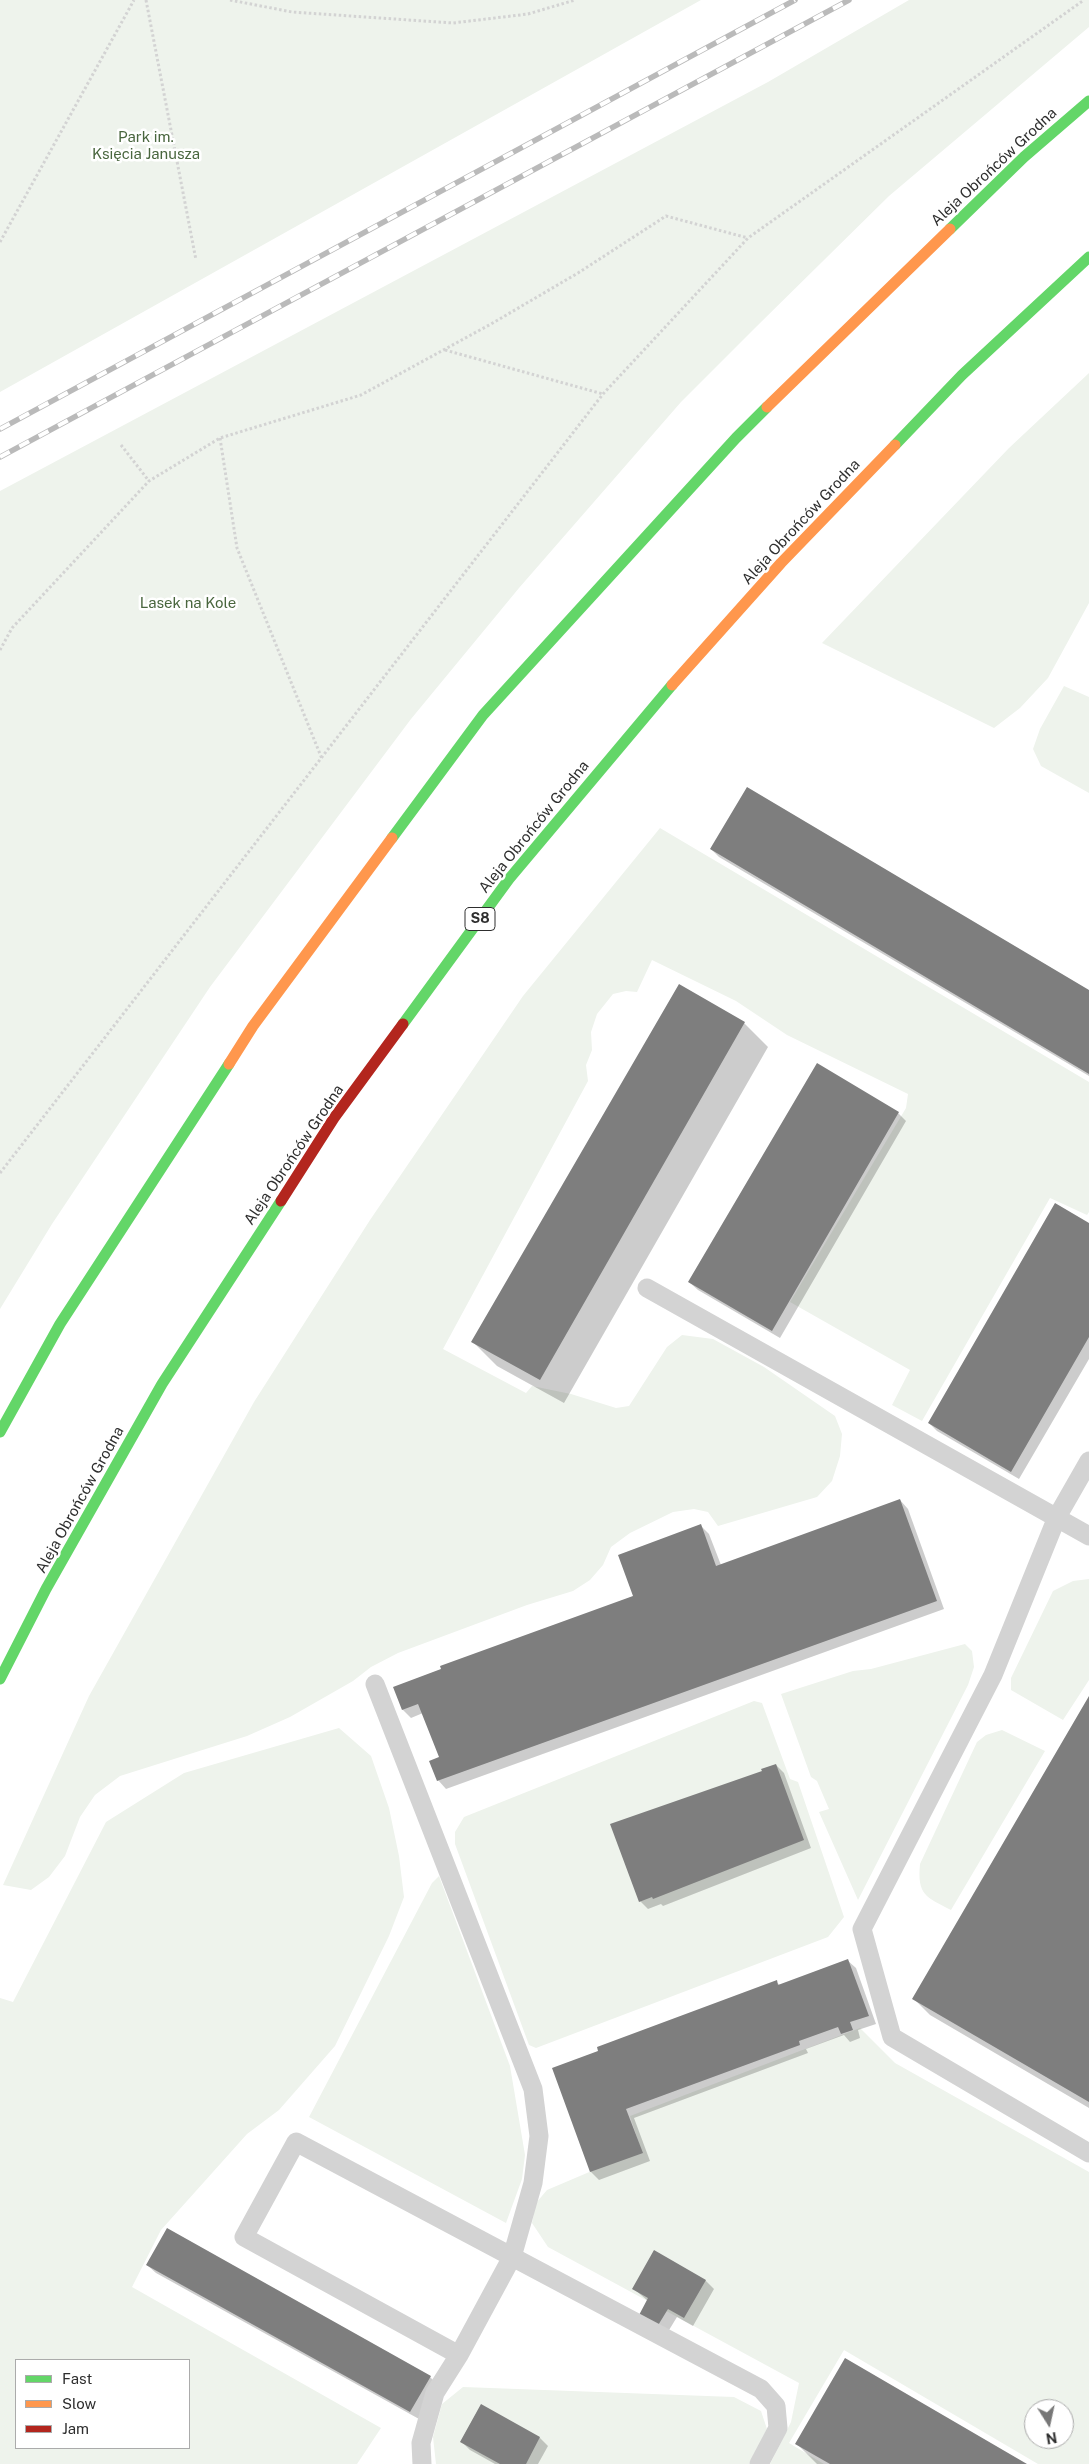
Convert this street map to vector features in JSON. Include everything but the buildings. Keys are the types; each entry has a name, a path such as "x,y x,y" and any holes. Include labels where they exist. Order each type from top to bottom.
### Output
{"highway":[{"name":"Aleja Obrońców Grodna","path":"0,1432 60,1324 253,1026 483,715 736,438 1024,157 1089,100"},
{"name":"Aleja Obrońców Grodna","path":"0,1679 46,1589 162,1384 334,1118 509,879 642,718 781,563 962,375 1089,257"}],"lane":[{"path":"647,1288 1089,1536"},
{"path":"1089,1461 1057,1517 993,1675 862,1929 892,2037 1089,2153"},
{"path":"375,1684 533,2089 539,2136 532,2183 512,2257 459,2355 435,2393 422,2443 422,2464"},
{"path":"459,2355 244,2237 296,2142 761,2389 776,2406 778,2428 758,2464"}],"path":[{"path":"0,242 134,0"},
{"path":"146,0 196,260"},
{"path":"230,0 292,12 453,24 528,14 575,0"},
{"path":"0,1173 604,394 748,238 1084,0"},
{"path":"0,650 12,628 149,481 220,438 361,395 578,273 666,216 748,238"},
{"path":"444,350 604,394"},
{"path":"220,438 237,548 322,759"},
{"path":"121,445 149,481"}],"green space":[{"name":"Park im. Księcia Janusza","path":"0,0 701,0 0,392"},
{"name":"Lasek na Kole","path":"909,0 1089,0 1089,27 889,196 681,402 519,588 411,719 210,987 52,1224 0,1309 0,491 768,82"},
{"path":"1089,373 1089,603 1048,678 1020,708 994,728 822,643 1009,448"},
{"path":"1064,686 1089,697 1089,793 1041,766 1033,749 1040,729"},
{"path":"660,828 1089,1082 1089,1212 1087,1215 1050,1198 922,1421 892,1405 910,1370 790,1302 906,1108 908,1094 787,1035 736,1001 652,960 637,992 626,991 613,994 597,1014 591,1032 592,1050 586,1065 588,1081 443,1349 526,1393 532,1386 571,1394 616,1408 629,1406 667,1347 682,1335 713,1339 764,1367 835,1416 842,1434 840,1456 832,1481 817,1497 718,1526 708,1512 694,1509 673,1512 630,1533 611,1547 603,1565 590,1580 573,1591 527,1605 398,1653 371,1667 353,1681 290,1717 247,1736 120,1776 95,1795 80,1817 65,1856 49,1877 31,1890 3,1885 89,1696 254,1402 370,1220 523,996"},
{"path":"1089,1579 1089,1680 1063,1720 1011,1690 1011,1678 1053,1591 1073,1581"},
{"path":"965,1644 972,1651 974,1667 968,1685 858,1900 819,1812 829,1809 817,1781 811,1777 781,1694 853,1671 871,1669"},
{"path":"754,1701 762,1703 790,1779 798,1782 844,1917 828,1937 536,2048 529,2045 455,1844 455,1832 464,1817"},
{"path":"339,1728 371,1756 389,1808 399,1856 404,1897 389,1936 335,2046 279,2110 247,2134 161,2230 132,2287 381,2428 357,2464 0,2464 0,1998 13,2002 106,1822 184,1773"},
{"path":"1002,1730 1045,1751 951,1910 935,1902 925,1894 920,1882 920,1864 977,1742 986,1735"},
{"path":"439,1876 510,2066 525,2155 522,2179 506,2223 309,2117 432,1883"},
{"path":"860,2028 895,2063 1089,2172 1089,2464 1038,2464 844,2350 789,2443 824,2464 770,2464 791,2422 799,2383 548,2247 532,2223 536,2203 547,2190 641,2150 630,2116"},
{"path":"463,2387 734,2397 761,2411 767,2429 749,2464 436,2464 433,2437 442,2404"}],"railway":[{"path":"0,429 795,0"},
{"path":"0,457 849,0"}],"traffic: fast":[{"path":"950,229 1024,157 1089,101"},
{"path":"895,445 962,375 1089,257"},
{"path":"392,838 483,715 736,438 767,407"},
{"path":"403,1024 509,879 672,685"},
{"path":"0,1432 60,1324 229,1064"},
{"path":"0,1679 46,1589 162,1384 281,1201"}],"traffic: slow":[{"path":"767,407 950,229"},
{"path":"672,685 781,563 895,445"},
{"path":"229,1064 253,1026 392,838"}],"traffic: jam":[{"path":"281,1201 334,1118 403,1024"}]}
